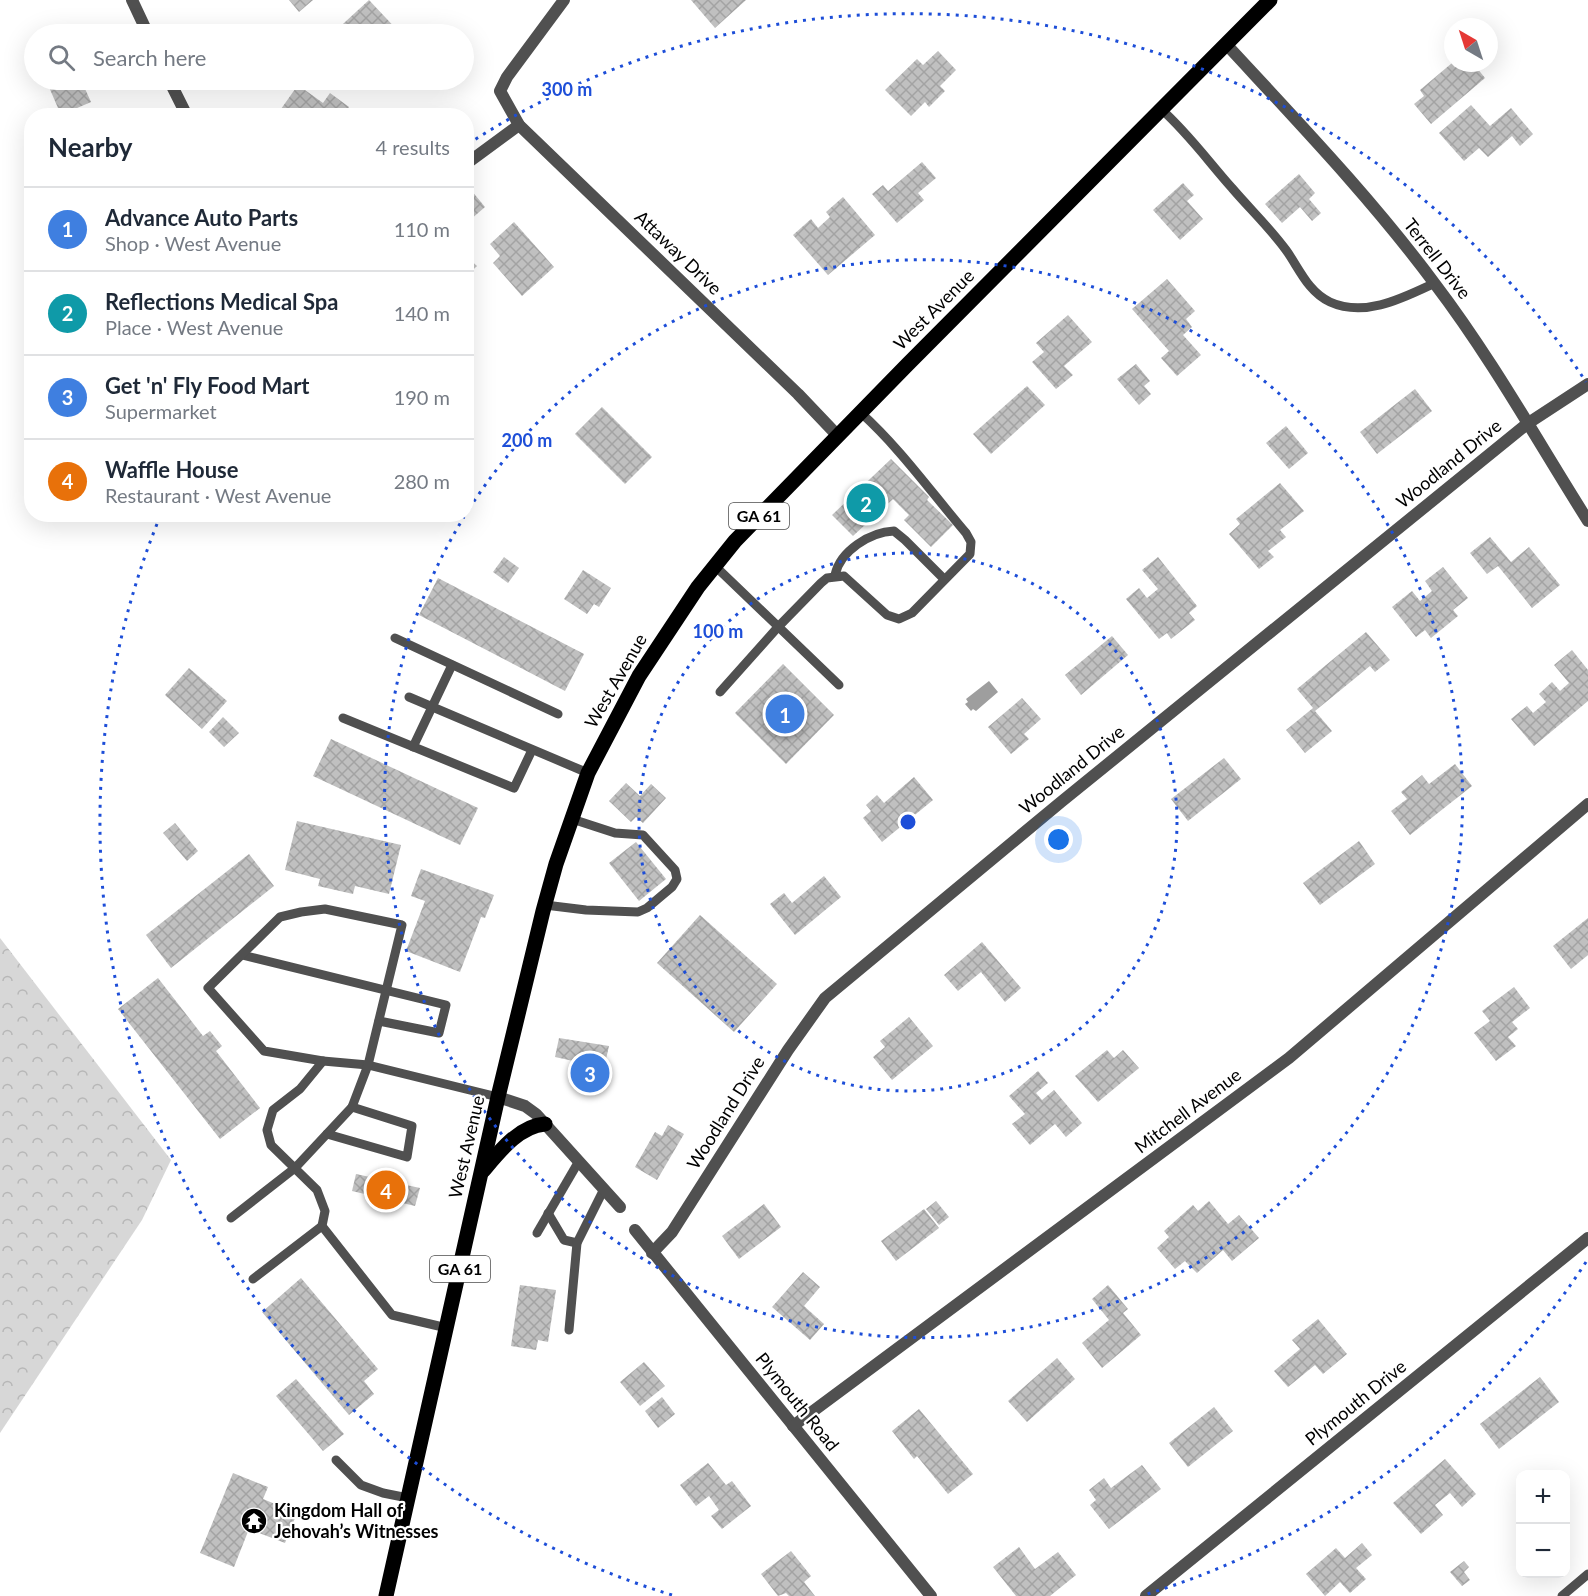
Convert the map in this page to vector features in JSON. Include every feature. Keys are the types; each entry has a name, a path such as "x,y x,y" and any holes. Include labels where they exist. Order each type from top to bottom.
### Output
{"main road":[{"name":"West Avenue","path":"386,1596 498,1097 545,905 588,773 639,676 664,636 735,541 837,435 1270,0"},
{"path":"482,1174 494,1158 519,1135 535,1125 545,1124"}],"street":[{"path":"132,0 143,24"},
{"name":"Attaway Drive","path":"564,0 507,77 500,91 519,125 798,394 837,435"},
{"name":"Terrell Drive","path":"1226,44 1380,215 1434,283 1464,323 1588,521"},
{"path":"174,90 183,108"},
{"path":"474,158 519,125"},
{"name":"Woodland Drive","path":"652,1253 672,1232 788,1050 825,998 1097,772 1527,424 1588,384"},
{"name":"Mitchell Avenue","path":"793,1426 1289,1058 1588,804"},
{"path":"498,1097 525,1106 545,1124 620,1208"},
{"name":"Plymouth Road","path":"635,1230 931,1596"},
{"name":"Plymouth Drive","path":"1146,1596 1588,1238"}],"lane":[{"path":"1161,109 1202,150 1321,296 1345,306 1373,307 1412,294 1434,283"},
{"path":"720,692 778,627 827,578 844,576 887,615 899,620 912,613 970,554 970,542 966,533 883,433 860,412"},
{"path":"835,576 840,560 846,554 883,531 894,531 944,579"},
{"path":"715,566 839,685"},
{"path":"395,638 558,714"},
{"path":"413,747 452,665"},
{"path":"409,697 588,773"},
{"path":"343,718 514,788 532,750"},
{"path":"545,905 586,910 638,912 647,908 672,887 677,879 675,870 643,836 636,833 615,833 572,819"},
{"path":"231,1218 295,1168 352,1107 368,1065 402,925 325,909 280,917 208,988 264,1051 323,1061 368,1065 498,1097"},
{"path":"242,955 446,1005 439,1033 379,1021"},
{"path":"252,1280 322,1226 325,1211 316,1190 272,1144 267,1130 273,1110 300,1089 323,1061"},
{"path":"327,1134 407,1157 412,1126 352,1107"},
{"path":"537,1233 579,1161"},
{"path":"569,1330 577,1243 604,1189"},
{"path":"548,1213 564,1240 577,1243"},
{"path":"322,1226 392,1315 447,1328"},
{"path":"336,1460 361,1485 408,1498"},
{"path":"1562,1596 1588,1574"}],"green space":[{"path":"0,938 171,1160 142,1220 0,1433"}],"shaded area":[{"path":"989,681 998,692 976,711 973,709 971,711 965,704 968,702 966,699"}],"building":[{"path":"289,0 313,0 299,12"},
{"path":"369,0 392,24 343,24"},
{"path":"691,0 746,0 715,28"},
{"path":"938,51 956,70 940,86 945,91 929,107 925,102 911,116 885,90 917,59 923,65"},
{"path":"1444,70 1444,72 1480,72 1485,78 1431,124 1414,104 1424,96 1420,90"},
{"path":"50,90 86,90 91,102 77,108 58,108"},
{"path":"294,90 305,90 323,103 330,93 349,107 348,108 282,108"},
{"path":"1471,105 1490,126 1511,108 1533,134 1520,146 1512,136 1488,157 1479,148 1464,161 1439,133"},
{"path":"922,162 936,178 918,193 924,200 897,223 872,194 883,185 888,191"},
{"path":"1299,174 1315,193 1309,199 1321,213 1312,221 1300,207 1282,223 1265,204"},
{"path":"1183,183 1194,195 1187,201 1203,219 1180,240 1153,210"},
{"path":"474,194 485,207 474,217"},
{"path":"843,197 875,235 828,275 793,235 811,219 818,228 830,217 826,212"},
{"path":"514,222 554,267 522,296 493,263 500,256 490,244"},
{"path":"1167,279 1195,311 1186,319 1192,327 1183,335 1201,355 1177,376 1161,358 1169,351 1132,309"},
{"path":"1068,315 1092,342 1064,366 1073,375 1056,389 1032,362 1044,352 1036,343"},
{"path":"1136,364 1150,381 1144,386 1151,394 1139,405 1117,379"},
{"path":"1027,386 1045,405 991,454 973,434"},
{"path":"1415,389 1432,411 1377,454 1360,432"},
{"path":"602,407 652,457 625,484 575,434"},
{"path":"1286,426 1308,453 1289,469 1266,443"},
{"path":"891,459 929,497 927,500 953,525 931,547 904,520 909,515 893,499 853,536 832,515"},
{"path":"1280,483 1304,511 1280,530 1286,537 1268,551 1274,557 1259,569 1229,534 1240,524 1236,519"},
{"path":"1490,537 1511,562 1529,547 1560,585 1532,608 1498,566 1487,574 1470,553"},
{"path":"504,557 519,568 508,583 493,572"},
{"path":"1158,557 1197,606 1189,613 1195,620 1171,639 1167,633 1159,639 1126,599 1139,588 1147,598 1158,589 1142,570"},
{"path":"1443,567 1468,598 1453,610 1458,616 1431,638 1425,630 1416,637 1392,607 1412,591 1420,601 1432,591 1425,581"},
{"path":"583,570 611,588 599,607 594,604 587,614 564,599"},
{"path":"438,578 584,654 565,691 419,615"},
{"path":"1366,632 1390,660 1375,672 1370,666 1315,711 1332,731 1305,753 1286,730 1313,708 1297,689"},
{"path":"1112,636 1128,655 1081,695 1065,675"},
{"path":"1572,650 1588,670 1588,701 1534,746 1511,719 1527,706 1533,713 1546,702 1539,694 1552,682 1560,691 1569,683 1554,665"},
{"path":"783,664 834,715 786,764 735,713"},
{"path":"189,668 227,701 202,729 165,695"},
{"path":"1022,698 1041,719 1024,734 1029,739 1011,754 988,727"},
{"path":"223,717 239,733 224,747 209,732"},
{"path":"331,739 478,808 460,845 313,776"},
{"path":"1224,758 1241,779 1188,821 1171,799"},
{"path":"1455,764 1472,786 1410,835 1391,811 1407,799 1401,792 1422,775 1429,784"},
{"path":"914,777 933,800 882,842 863,818 871,811 866,805 877,795 884,803"},
{"path":"626,783 640,796 651,784 666,798 643,823 636,817 631,822 609,801"},
{"path":"297,821 401,845 389,894 355,886 353,894 318,886 320,879 285,870"},
{"path":"175,823 198,851 187,861 163,833"},
{"path":"1359,841 1375,864 1320,905 1303,883"},
{"path":"636,842 666,879 639,901 609,863"},
{"path":"249,854 274,886 171,968 146,935"},
{"path":"421,869 494,895 485,918 481,917 460,972 406,951 425,901 411,896"},
{"path":"824,876 841,897 795,935 770,904 784,893 792,903"},
{"path":"700,915 777,984 734,1032 657,963"},
{"path":"1588,918 1588,955 1571,969 1553,946"},
{"path":"982,942 1021,988 1005,1002 981,972 958,991 944,975"},
{"path":"158,978 203,1036 210,1031 222,1046 216,1051 260,1108 220,1139 118,1009"},
{"path":"1514,987 1530,1008 1512,1022 1518,1029 1508,1037 1516,1046 1496,1061 1474,1033 1490,1021 1482,1011"},
{"path":"909,1017 933,1046 892,1080 873,1057 885,1047 880,1041"},
{"path":"559,1038 609,1046 599,1090 573,1085 578,1062 555,1057"},
{"path":"1107,1050 1114,1058 1123,1050 1139,1068 1098,1102 1075,1076"},
{"path":"1038,1071 1048,1083 1036,1093 1042,1100 1054,1090 1082,1123 1066,1137 1055,1124 1030,1145 1012,1124 1025,1114 1009,1096"},
{"path":"668,1125 684,1134 657,1180 635,1167 655,1132 662,1136"},
{"path":"356,1174 420,1188 415,1206 352,1191"},
{"path":"936,1201 949,1217 939,1225 926,1209"},
{"path":"1209,1201 1228,1224 1239,1215 1259,1238 1232,1261 1223,1250 1197,1273 1185,1261 1175,1269 1157,1248 1169,1237 1164,1231 1193,1205 1198,1211"},
{"path":"764,1204 781,1227 739,1259 722,1236"},
{"path":"924,1209 939,1228 896,1261 881,1241"},
{"path":"803,1272 820,1287 804,1306 824,1324 810,1340 772,1307"},
{"path":"301,1278 378,1369 364,1381 374,1394 349,1415 262,1312"},
{"path":"520,1285 556,1290 548,1342 538,1340 536,1350 511,1346"},
{"path":"1108,1285 1128,1309 1123,1313 1141,1335 1102,1368 1082,1343 1109,1320 1092,1299"},
{"path":"1318,1319 1347,1354 1323,1374 1315,1365 1288,1387 1274,1371 1300,1349 1292,1340"},
{"path":"1057,1358 1075,1379 1027,1422 1008,1401"},
{"path":"644,1362 665,1386 640,1406 620,1382"},
{"path":"1540,1377 1559,1402 1499,1449 1480,1424"},
{"path":"296,1379 344,1434 323,1451 276,1396"},
{"path":"662,1397 675,1414 658,1428 645,1411"},
{"path":"1214,1407 1233,1431 1188,1467 1169,1443"},
{"path":"919,1409 973,1474 948,1494 917,1456 914,1459 892,1431"},
{"path":"1445,1459 1476,1494 1462,1507 1450,1493 1435,1505 1443,1515 1421,1534 1393,1503"},
{"path":"708,1463 726,1485 732,1481 751,1506 722,1529 711,1516 719,1510 709,1496 696,1506 680,1485"},
{"path":"1142,1465 1161,1489 1109,1529 1090,1505 1096,1500 1089,1490 1104,1478 1111,1488"},
{"name":"Kingdom Hall of Jehovah’s Witnesses","path":"233,1473 268,1487 263,1499 297,1513 285,1543 249,1529 234,1567 200,1553"},
{"path":"1362,1543 1372,1555 1356,1568 1366,1579 1350,1593 1340,1582 1325,1596 1306,1574 1336,1548 1345,1558"},
{"path":"1019,1547 1035,1569 1058,1552 1076,1575 1050,1596 1016,1596 993,1567"},
{"path":"791,1551 811,1576 804,1582 815,1596 789,1596 786,1593 778,1596 761,1574"},
{"path":"1464,1561 1469,1567 1464,1572 1470,1580 1462,1586 1450,1572"}],"place":[{"name":"Reflections Medical Spa","path":"866,503"},
{"name":"Advance Auto Parts","path":"785,714"},
{"name":"Get 'n' Fly Food Mart","path":"590,1073"},
{"name":"Waffle House","path":"386,1190"},
{"name":"Kingdom Hall of Jehovah’s Witnesses","path":"254,1521"}]}
